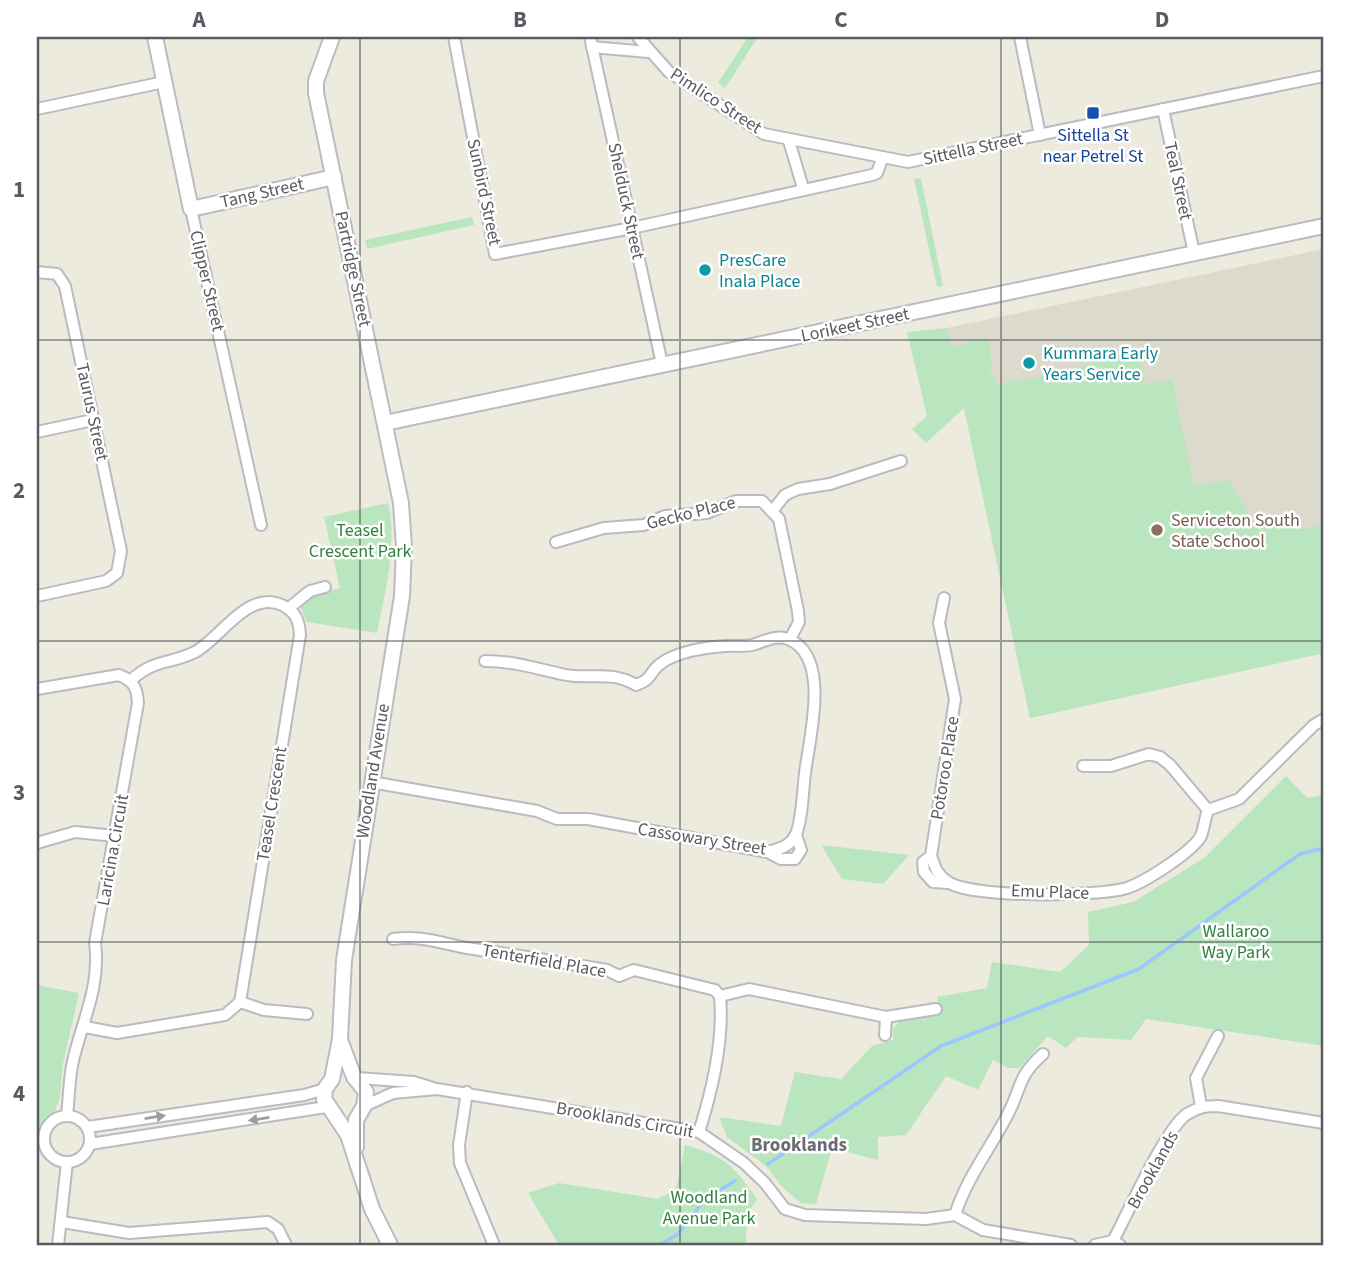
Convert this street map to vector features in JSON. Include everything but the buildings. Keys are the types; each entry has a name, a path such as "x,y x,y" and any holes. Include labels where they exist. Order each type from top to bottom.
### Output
{"street":[{"name":"Clipper Street","path":"155,37 261,525"},
{"name":"Partridge Street","path":"332,37 316,81 316,93 401,503"},
{"name":"Sunbird Street","path":"454,37 493,259 632,228"},
{"name":"Pimlico Street","path":"638,37 648,52 669,72 764,134 882,159"},
{"path":"1020,37 1040,135"},
{"path":"591,42 648,52"},
{"name":"Shelduck Street","path":"591,42 662,364"},
{"name":"Sittella Street","path":"882,159 919,161 1324,76"},
{"path":"37,109 164,82"},
{"name":"Teal Street","path":"1163,109 1194,253"},
{"path":"789,141 803,188"},
{"path":"632,228 877,173 882,159"},
{"name":"Tang Street","path":"191,209 334,177"},
{"name":"Lorikeet Street","path":"385,423 1324,226"},
{"name":"Taurus Street","path":"37,272 57,274 65,286 121,551 117,573 106,581 37,596"},
{"path":"37,432 93,421"},
{"path":"485,661 513,661 562,675 621,676 636,685 650,679 657,665 696,650 750,646 778,636 790,639 799,622 779,519 773,510 786,495 798,489 830,484 901,461"},
{"name":"Gecko Place","path":"556,542 604,528 644,525 665,516 707,513 736,501 762,501 773,510"},
{"name":"Woodland Avenue","path":"390,1245 358,1168 348,1135 332,1112 329,1084 340,1039 344,960 370,782 402,596 404,547 401,503"},
{"path":"37,689 108,675 131,680 147,666 197,651 250,607 277,603 289,608 310,591 325,587"},
{"name":"Potoroo Place","path":"931,856 955,699 939,623 944,598"},
{"name":"Teasel Crescent","path":"240,1003 300,635 299,622 289,608"},
{"name":"Cassowary Street","path":"370,782 537,811 557,819 588,819 768,852 786,847 796,835 808,744 815,722 815,687 801,649 790,639"},
{"name":"Laricina Circuit","path":"67,1115 73,1061 85,1027 98,963 95,943 138,703 137,689 131,680"},
{"path":"1083,766 1111,766 1149,754 1160,757 1208,810 1239,799 1314,725 1324,719"},
{"name":"Emu Place","path":"931,856 936,872 949,883 967,889 1068,896 1129,887 1192,846 1201,835 1208,810"},
{"path":"37,843 75,832 115,836"},
{"name":"Tenterfield Place","path":"393,939 416,936 437,939 462,947 607,970 619,976 634,970 698,984 715,990 720,996"},
{"path":"699,1132 707,1108 717,1044 720,996 748,989 886,1017 936,1009"},
{"path":"85,1027 117,1033 225,1015 240,1003 264,1010 307,1014"},
{"path":"885,1035 886,1017"},
{"path":"1218,1036 1196,1079 1201,1106 1324,1124"},
{"name":"Woodland Avenue","path":"340,1039 355,1078 366,1091 363,1108 356,1120 358,1168"},
{"path":"1043,1054 1025,1070 1007,1115 969,1177 955,1215 983,1230 1071,1245"},
{"path":"88,1127 304,1095 343,1075 355,1078"},
{"name":"Brooklands Circuit","path":"355,1078 414,1082 437,1089"},
{"name":"Brooklands Circuit","path":"363,1108 393,1093 437,1089 699,1132 744,1163 786,1209 805,1215 926,1219 955,1215"},
{"path":"467,1092 459,1144 460,1163 494,1245"},
{"name":"Brooklands","path":"1116,1243 1155,1158 1184,1115 1201,1106"},
{"path":"90,1144 332,1112 349,1118 363,1108"},
{"path":"67,1115 79,1119 88,1127 90,1144 82,1157 67,1163 52,1157 41,1147 48,1126 67,1115"},
{"path":"58,1245 67,1163"},
{"path":"62,1222 129,1233 268,1223 278,1229 286,1245"},
{"path":"1095,1245 1116,1243"}],"shaded area":[{"name":"Serviceton South State School","path":"1324,249 1324,653 1030,718 947,328"}],"green space":[{"path":"748,37 758,37 725,88 718,83"},
{"path":"921,178 943,286 937,287 914,179"},
{"path":"472,217 474,225 367,249 365,240"},
{"name":"Serviceton South State School","path":"947,328 952,348 978,339 988,339 992,365 989,368 997,384 1044,376 1123,355 1125,362 1140,359 1145,384 1172,380 1194,486 1229,480 1254,524 1303,529 1324,524 1324,653 1030,718 964,408 926,443 912,429 927,416 907,332"},
{"name":"Teasel Crescent Park","path":"388,503 391,551 377,633 307,622 298,602 312,595 340,588 324,517"},
{"name":"Wallaroo Way Park","path":"1286,776 1307,798 1324,795 1324,1046 1146,1019 1131,1040 1077,1037 1066,1048 1048,1036 1019,1068 1008,1068 993,1060 978,1090 946,1076 906,1135 878,1137 878,1160 832,1148 816,1204 801,1203 782,1187 767,1167 727,1137 719,1117 781,1126 795,1072 841,1079 872,1046 893,1040 893,1029 900,1021 939,1014 937,997 987,988 992,962 1060,972 1089,945 1088,912 1133,902 1204,858"},
{"path":"821,845 909,855 883,884 842,879"},
{"path":"37,985 79,993 63,1064 60,1097 51,1121 37,1132"},
{"name":"Woodland Avenue Park","path":"685,1145 710,1153 735,1170 757,1199 747,1215 746,1245 559,1245 528,1193 559,1183 658,1199 676,1189"}],"waterway":[{"path":"768,1164 941,1046 1139,969 1300,854 1324,848"},
{"path":"660,1245 678,1234 705,1199 735,1181"}],"place":[{"name":"Sittella St near Petrel St","path":"1093,113"},
{"name":"PresCare Inala Place","path":"705,270"},
{"name":"Kummara Early Years Service","path":"1029,363"},
{"name":"Serviceton South State School","path":"1157,530"}],"district":[{"name":"Brooklands","path":"799,1145"}]}
